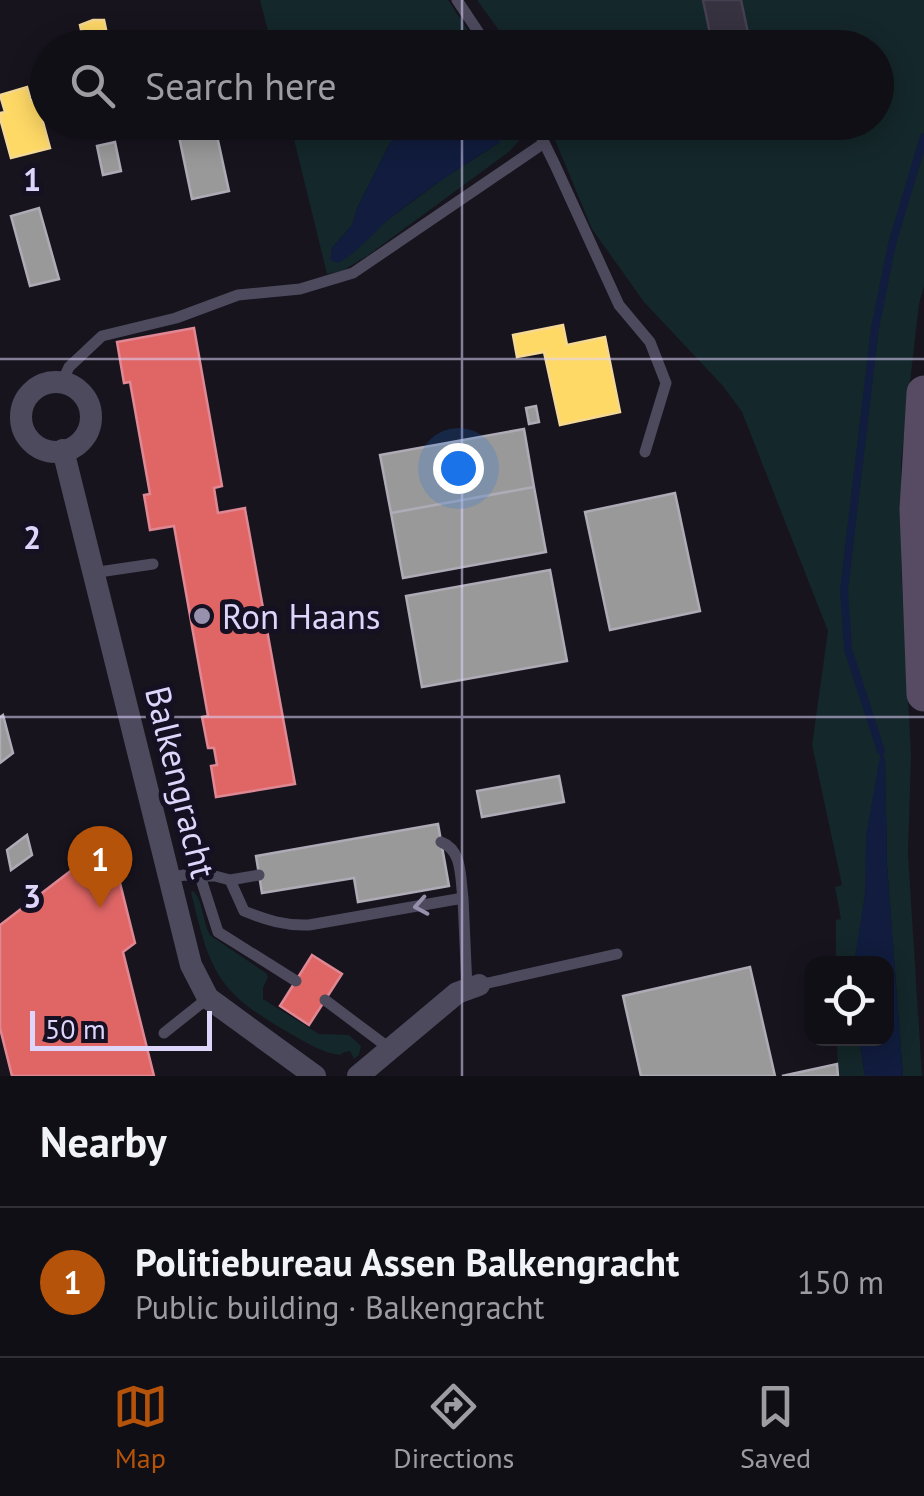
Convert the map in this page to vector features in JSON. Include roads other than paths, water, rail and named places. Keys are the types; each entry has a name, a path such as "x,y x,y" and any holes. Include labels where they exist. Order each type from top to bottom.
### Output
{"main road":[{"path":"924,393 917,509 924,694"}],"street":[{"path":"49,382 75,387 85,396 90,409 91,423 86,436 76,446 63,450 52,451 32,442 22,421 27,397 49,382"},
{"name":"Balkengracht","path":"63,450 191,965 208,998"},
{"path":"358,1076 457,993 473,986"},
{"path":"208,998 315,1076"}],"lane":[{"path":"457,0 477,30"},
{"path":"543,140 619,305 650,342 666,383 645,452"},
{"path":"62,382 69,367 102,336 176,318 238,295 300,289 353,273 544,143"},
{"path":"92,573 154,564"},
{"path":"441,842 449,844 457,854 473,986 618,954"},
{"path":"169,878 215,876 230,880 259,874"},
{"path":"200,876 218,932 296,981"},
{"path":"230,880 244,910 292,926 463,898"},
{"path":"164,1032 208,998"},
{"path":"325,1000 389,1048"}],"water":[{"path":"499,140 406,206 346,258 338,263 330,260 332,248 352,225 390,143"},
{"path":"881,751 885,758 894,956 855,956 865,895 866,836"},
{"path":"894,958 903,1076 865,1076 860,1046 894,1046"}],"waterway":[{"path":"881,751 848,649 844,590 875,328 892,244 924,137"}],"place":[{"name":"Ron Haans","path":"202,616"},
{"name":"Politiebureau Assen Balkengracht","path":"100,908"}]}
